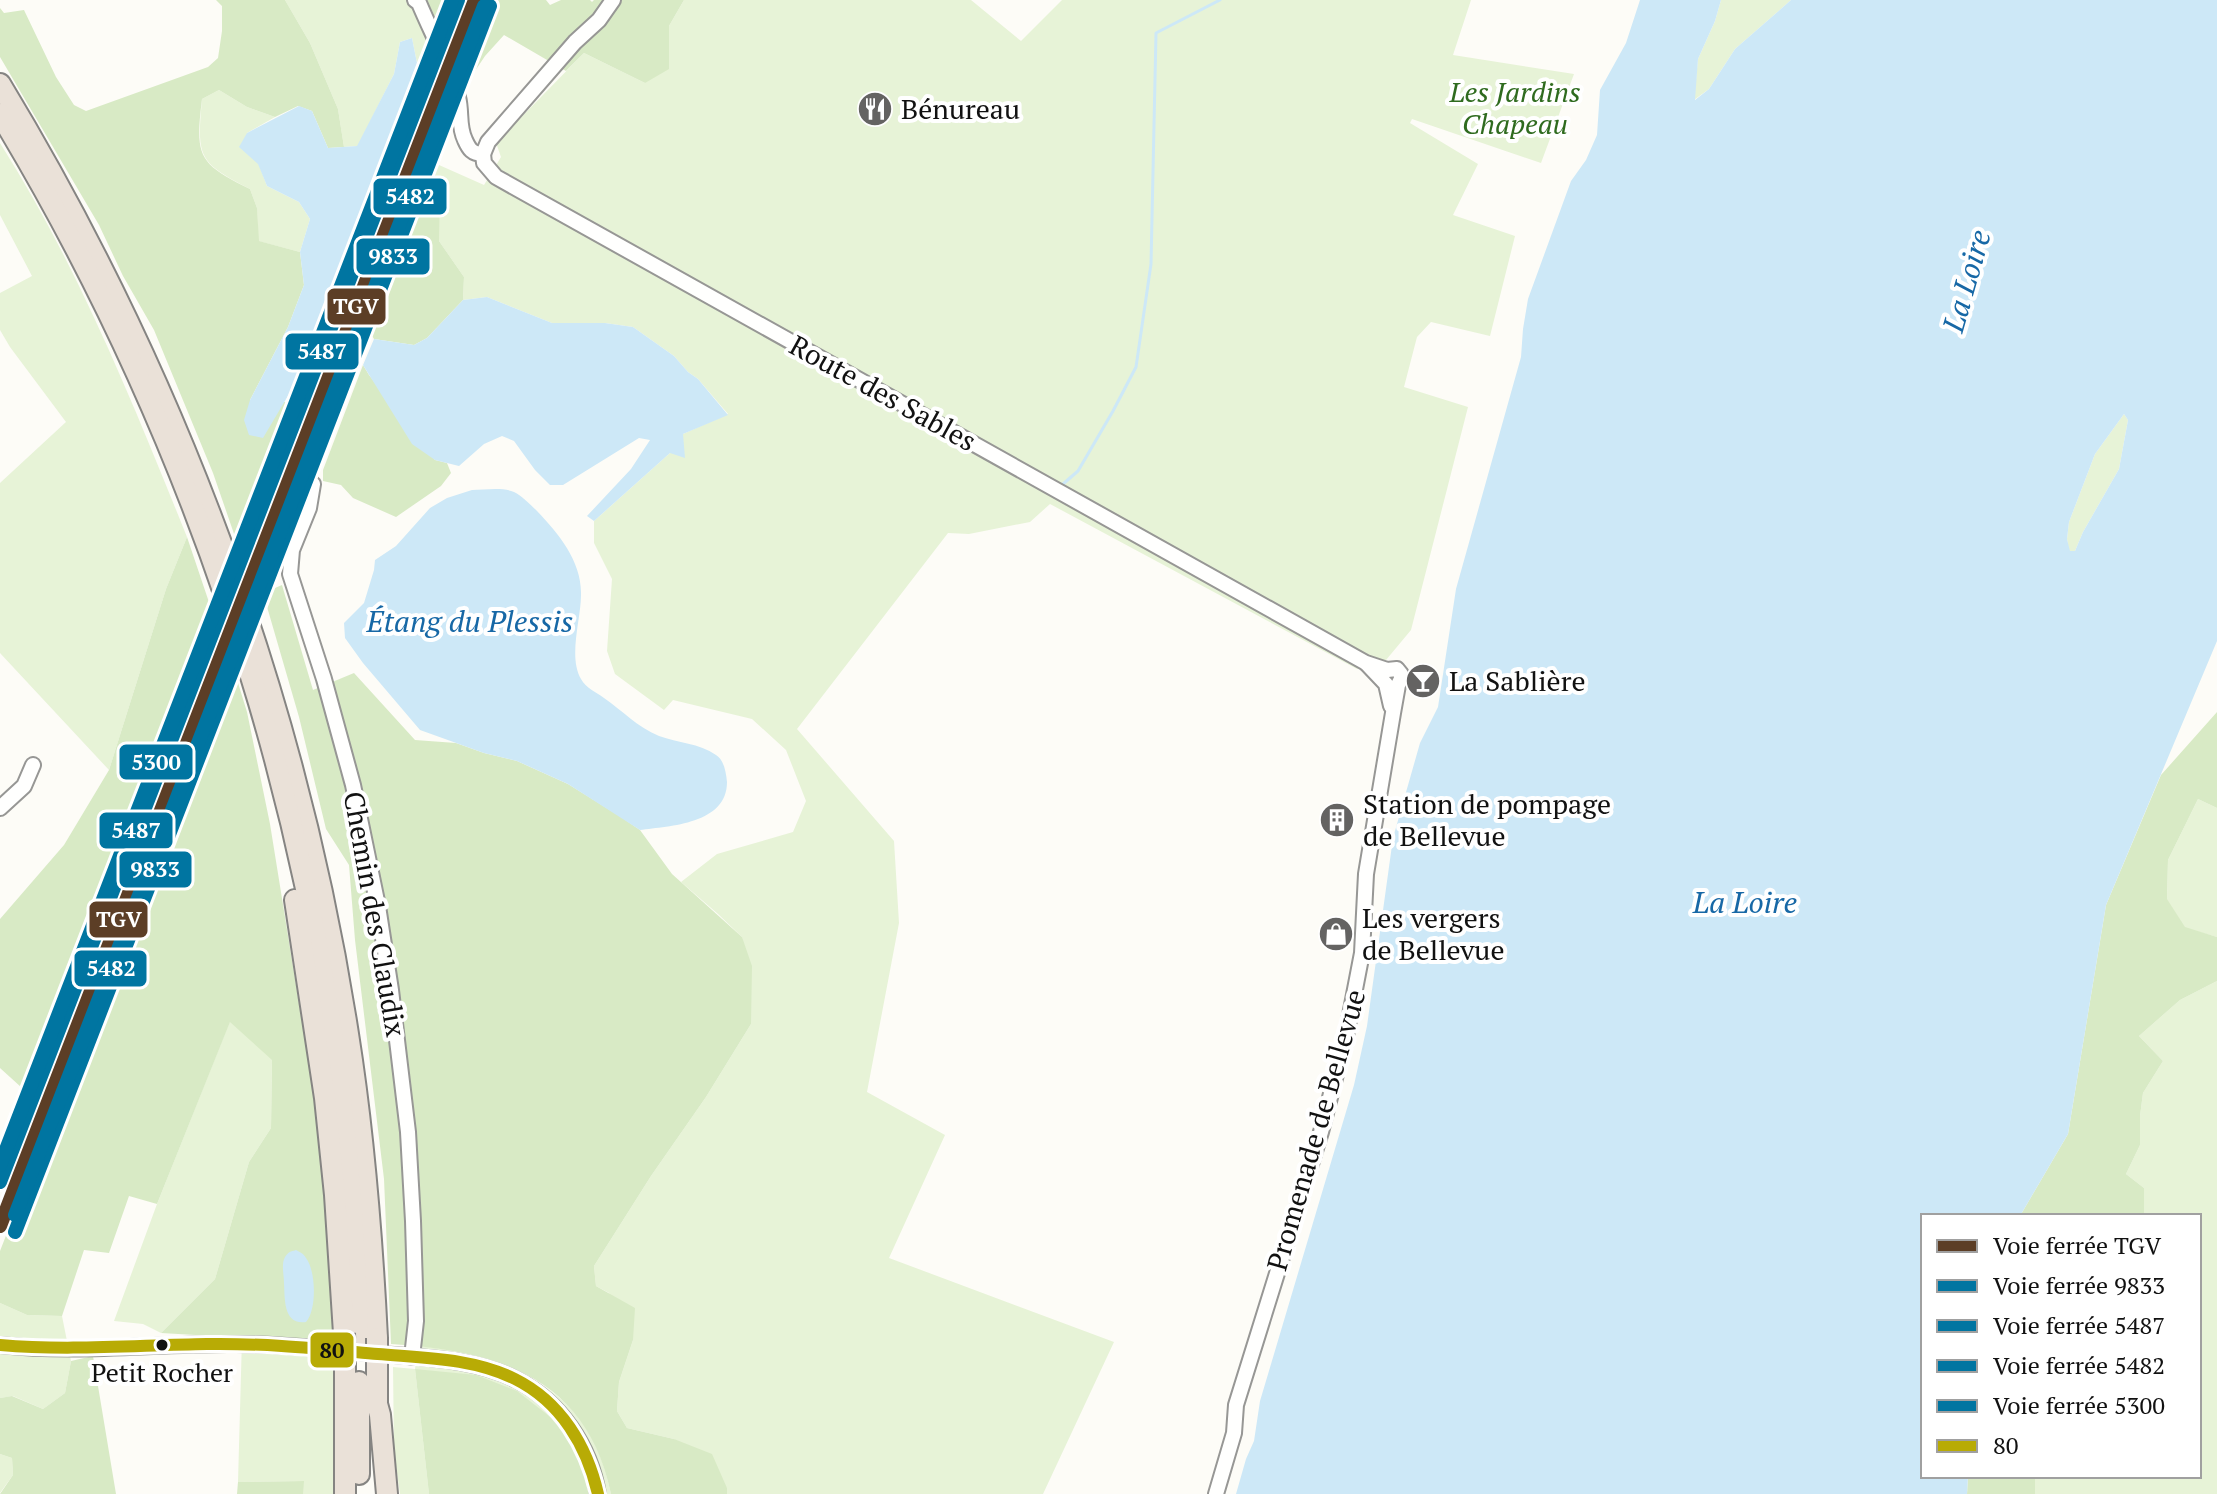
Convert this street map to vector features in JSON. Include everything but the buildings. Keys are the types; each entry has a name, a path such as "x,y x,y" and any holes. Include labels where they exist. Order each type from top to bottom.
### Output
{"highway":[{"path":"0,84 64,195 117,297 178,430 221,563 292,828 285,836 325,1098 336,1208 360,1336 360,1367 345,1494"},
{"path":"0,114 51,203 115,327 251,628 283,731 306,821 342,995 366,1174 360,1336 359,1494"},
{"path":"360,1367 380,1415 387,1494"},
{"path":"374,1494 374,1415 377,1404"}],"street":[{"name":"Route des Sables","path":"415,0 454,85 462,113 460,125 463,136 470,150 483,154 484,163 496,177 1366,663 1389,680"},
{"path":"483,154 488,142 575,42 599,20 613,0"},
{"name":"Chemin des Claudix","path":"313,484 309,508 292,550 290,574 324,679 353,785 378,906 408,1132 416,1306 412,1357"},
{"name":"Promenade de Bellevue","path":"1216,1494 1234,1433 1236,1405 1321,1132 1349,1025 1362,953 1366,874 1393,713 1389,680"},
{"path":"0,808 24,786 33,765"},
{"path":"0,1345 59,1349 239,1343 412,1357 485,1368 516,1380 545,1399 581,1443 590,1460 598,1494"}],"green space":[{"path":"216,0 285,0 310,43 338,109 344,147 328,148 312,111 298,106 275,117 247,107 219,90 202,99 199,134 204,156 220,172 250,189 257,208 259,241 300,252 304,285 288,327 250,400 286,402 372,200 417,63 433,71 242,557 213,473 154,330 123,276 99,225 0,57 0,8 4,13 24,10 56,77 74,105 86,111 208,67 218,58 222,31 222,6"},
{"path":"285,0 426,0 446,37 433,71 417,63 412,38 400,42 394,74 358,146 344,147 338,109 310,43"},
{"path":"426,0 460,0 446,37"},
{"path":"484,0 546,0 550,5 561,0 684,0 669,26 669,69 645,83 584,53 566,71 504,35 471,77 455,75"},
{"name":"Les Jardins Chapeau","path":"684,0 971,0 1021,41 1062,0 1471,0 1453,55 1574,74 1541,163 1412,119 1410,123 1478,164 1453,215 1515,236 1490,336 1431,322 1417,337 1404,387 1468,407 1411,630 1386,660 1357,669 1050,504 1030,522 969,534 948,533 797,729 894,841 899,923 867,1092 945,1135 889,1258 1114,1342 1043,1494 727,1494 727,1488 674,1439 627,1428 617,1411 619,1382 633,1340 609,1293 596,1286 594,1266 751,1024 742,937 681,882 717,854 793,832 806,801 786,750 752,719 673,700 664,710 615,674 607,651 612,579 594,543 594,521 670,453 683,434 728,414 674,356 633,327 605,323 552,323 487,297 463,300 464,277 439,241 434,189 403,203 421,157 484,185 501,157 496,143 584,53 645,83 669,26"},
{"path":"1721,0 1791,0 1735,49 1709,89 1694,100 1698,59"},
{"path":"219,90 247,107 275,117 247,133 267,186 299,202 310,219 300,252 258,241 257,208 250,189 219,172 204,156 200,134 202,99"},
{"path":"0,143 79,286 125,386 187,537 166,589 109,770 0,653 0,483 66,422 0,330 0,293 32,276 0,215"},
{"path":"440,189 439,241 464,277 463,300 427,338 414,345 374,339 361,317 403,203"},
{"path":"363,365 435,460 447,463 451,473 441,486 396,517 353,498 341,485 323,481 323,470"},
{"path":"2124,414 2128,420 2119,469 2075,551 2069,551 2069,522 2095,454"},
{"path":"187,537 216,623 32,1097 0,1068 0,919 64,845 109,770 166,589"},
{"path":"282,585 313,690 354,673 415,740 456,743 517,761 568,784 640,830 672,874 742,937 752,966 751,1024 594,1266 596,1286 635,1308 633,1340 619,1382 617,1411 627,1428 674,1439 712,1454 727,1494 611,1494 599,1454 582,1422 559,1397 532,1378 467,1354 391,1344 384,1179 349,865 326,829 299,717 263,593"},
{"path":"231,660 247,712 270,824 316,1109 328,1240 333,1343 161,1333 215,1279 249,1162 271,1128 272,1060 230,1022 157,1204 129,1196 109,1253 84,1250 62,1316 27,1315 0,1303 0,1251"},
{"path":"2217,712 2217,808 2198,799 2168,860 2167,899 2185,927 2217,937 2217,981 2180,1000 2139,1036 2163,1061 2143,1093 2140,1145 2126,1174 2144,1188 2144,1214 2021,1214 2068,1134 2106,905 2161,775"},
{"path":"2198,799 2217,808 2217,937 2185,928 2167,900 2168,860"},
{"path":"2217,981 2217,1494 2035,1494 2035,1478 2201,1478 2201,1214 2144,1214 2144,1188 2126,1174 2140,1145 2143,1093 2163,1061 2139,1036 2180,1000"},
{"path":"230,1021 272,1059 271,1128 249,1162 215,1279 161,1333 143,1324 114,1321 157,1204"},
{"path":"0,1303 27,1315 62,1316 71,1361 65,1393 43,1409 13,1396 0,1398"},
{"path":"242,1338 333,1343 334,1494 303,1494 303,1481 238,1482"},
{"path":"418,1346 429,1347 492,1361 544,1386 576,1413 587,1430 605,1470 611,1494 589,1494 415,1369"},
{"path":"93,1356 116,1494 0,1494 13,1475 12,1458 0,1454 0,1398 12,1396 43,1409 65,1393 71,1361"},
{"path":"393,1367 415,1369 429,1494 400,1494 394,1451"},
{"path":"415,1369 476,1375 517,1391 558,1423 577,1451 589,1494 429,1494"},
{"path":"0,1454 12,1458 13,1475 0,1493"},
{"path":"1968,1478 2035,1478 2035,1494 1967,1494"},
{"path":"304,1481 303,1494 237,1494 238,1482"}],"water":[{"name":"La Loire","path":"1640,0 1721,0 1698,59 1695,100 1709,89 1735,49 1791,0 2217,0 2217,641 2106,905 2068,1134 2021,1214 1921,1214 1921,1478 1968,1478 1967,1494 1236,1494 1254,1441 1260,1401 1354,1085 1367,1026 1393,838 1420,743 1438,707 1456,589 1521,357 1528,299 1571,181 1586,160 1597,135 1600,90 1626,43","holes":["2124,414 2128,420 2119,469 2075,551 2070,551 2067,539 2069,522 2095,454"]},
{"path":"412,38 417,63 372,200 292,389 263,438 249,435 244,420 250,400 288,327 304,285 300,252 310,219 299,202 267,186 258,164 239,147 247,133 299,106 312,111 328,148 357,146 394,74 400,42"},
{"path":"487,297 552,323 605,323 633,327 674,356 728,415 683,434 685,458 670,453 594,521 587,516 631,469 650,440 639,438 563,485 550,485 514,441 502,436 484,444 459,466 435,460 412,444 363,365 374,339 414,345 427,338 463,300"},
{"name":"Étang du Plessis","path":"472,490 514,492 537,511 561,539 578,571 580,583 575,649 581,679 651,732 703,748 719,757 727,782 718,807 695,820 640,830 568,784 517,761 484,753 420,730 363,663 345,638 344,623 364,603 375,560 396,546 430,508 447,498"},
{"path":"296,1250 306,1258 313,1281 312,1309 306,1322 293,1319 285,1303 283,1263 290,1252"}],"waterway":[{"path":"1063,484 1078,471 1136,367 1151,264 1156,33 1220,0"}],"rail line":[{"name":"5300","path":"0,1165 452,0"},
{"name":"5487","path":"0,1182 458,0"},
{"name":"TGV","path":"0,1226 475,0"},
{"name":"5482","path":"15,1215 484,6"},
{"name":"9833","path":"15,1232 490,6"}],"transit line":[{"name":"80","path":"0,1345 78,1348 250,1344 430,1358 482,1367 515,1379 559,1413 587,1459 598,1494"}],"place":[{"name":"Bénureau","path":"875,109"},
{"name":"La Sablière","path":"1423,681"},
{"name":"Station de pompage de Bellevue","path":"1337,820"},
{"name":"Les vergers de Bellevue","path":"1336,934"},
{"name":"Petit Rocher","path":"162,1345"}]}
